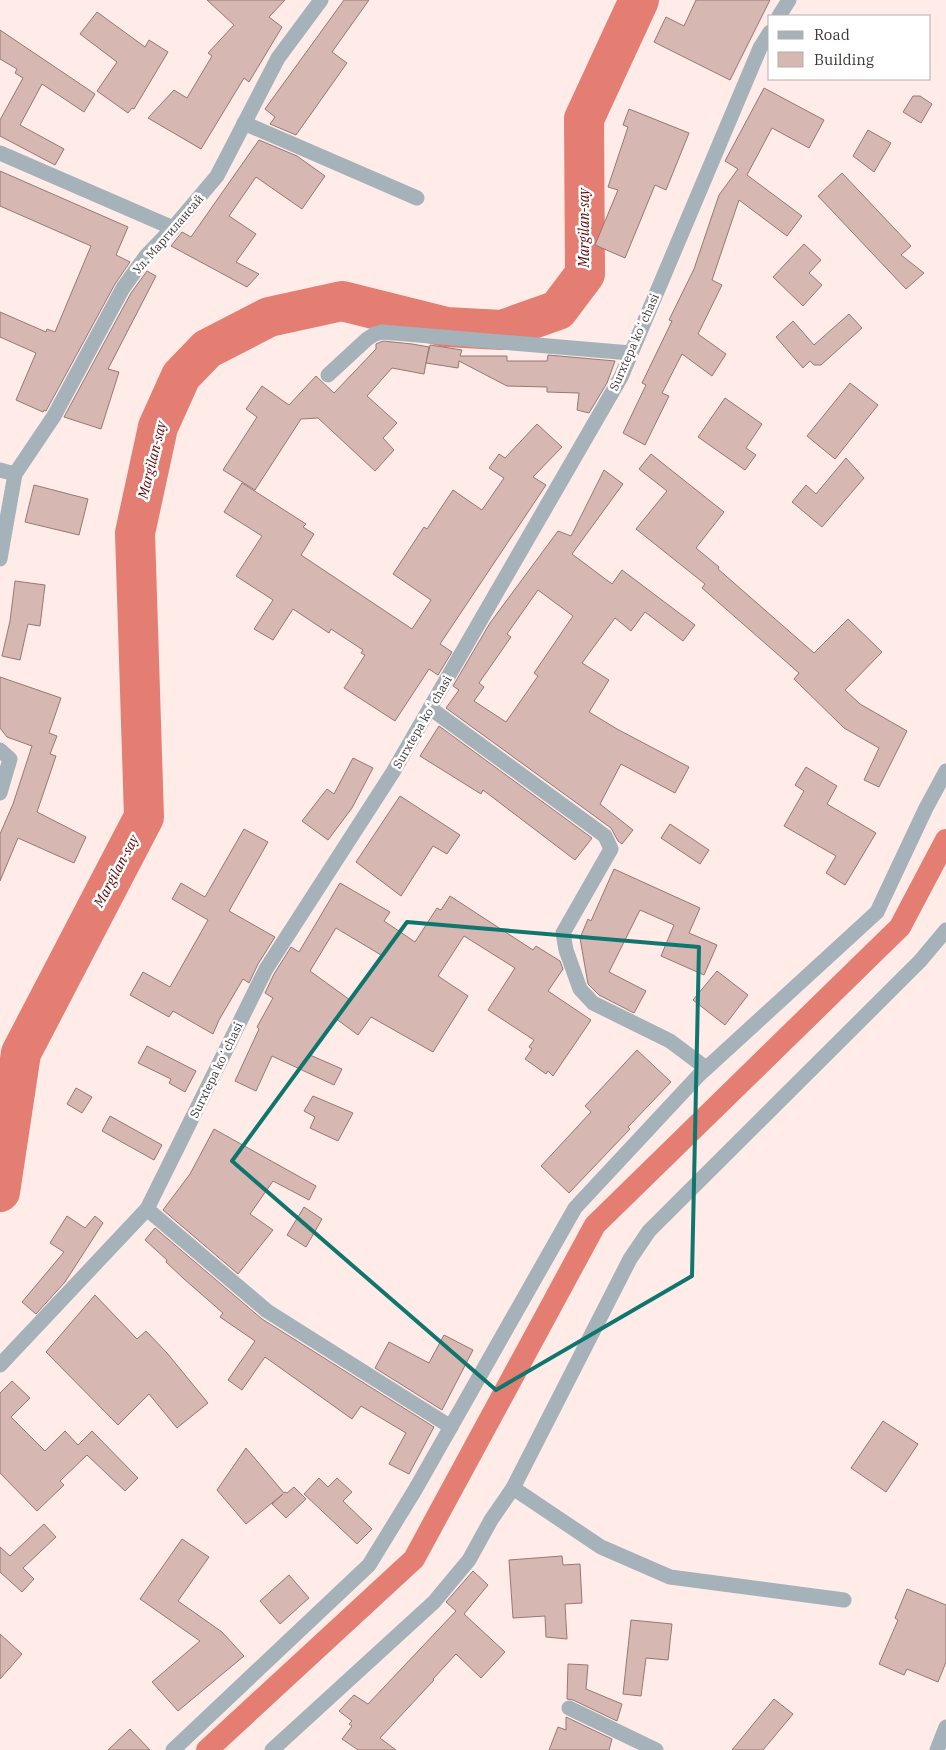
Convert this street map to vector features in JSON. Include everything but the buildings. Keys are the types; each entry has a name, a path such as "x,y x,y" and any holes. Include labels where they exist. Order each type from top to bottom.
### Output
{"street":[{"name":"Ул. Маргилансай","path":"0,559 15,474 54,416 123,288 146,256 173,228 217,176 278,58 321,0"},
{"path":"780,15 789,0"},
{"name":"Surxtepa koʻchasi","path":"0,1365 147,1209 266,968 393,772 621,377 760,48 768,35"},
{"path":"244,123 417,198"},
{"path":"0,153 173,228"},
{"path":"328,375 367,338 382,332 631,353"},
{"path":"0,470 15,474"},
{"path":"430,708 605,836 611,849 563,933 566,950 580,989 593,1003 670,1041 706,1068"},
{"path":"0,750 10,759 0,793"},
{"path":"173,1750 369,1565 451,1427 575,1208 706,1068 877,912 926,808 946,771"},
{"path":"272,1750 434,1602 469,1560 491,1520 513,1488 630,1258 649,1231 920,961 946,930"},
{"path":"147,1209 267,1311 451,1427"},
{"path":"513,1488 601,1547 670,1577 844,1600"},
{"path":"569,1708 656,1750"},
{"path":"937,1750 946,1727"}],"highlighted area":[{"path":"407,922 699,947 692,1276 496,1390 232,1161"}],"waterway":[{"name":"Margilan-say","path":"0,1192 21,1053 144,817 135,533 158,427 181,376 207,349 269,317 342,301 446,327 502,330 558,310 585,274 584,119 639,0"},
{"path":"207,1750 414,1559 595,1225 900,927 946,840"}]}
